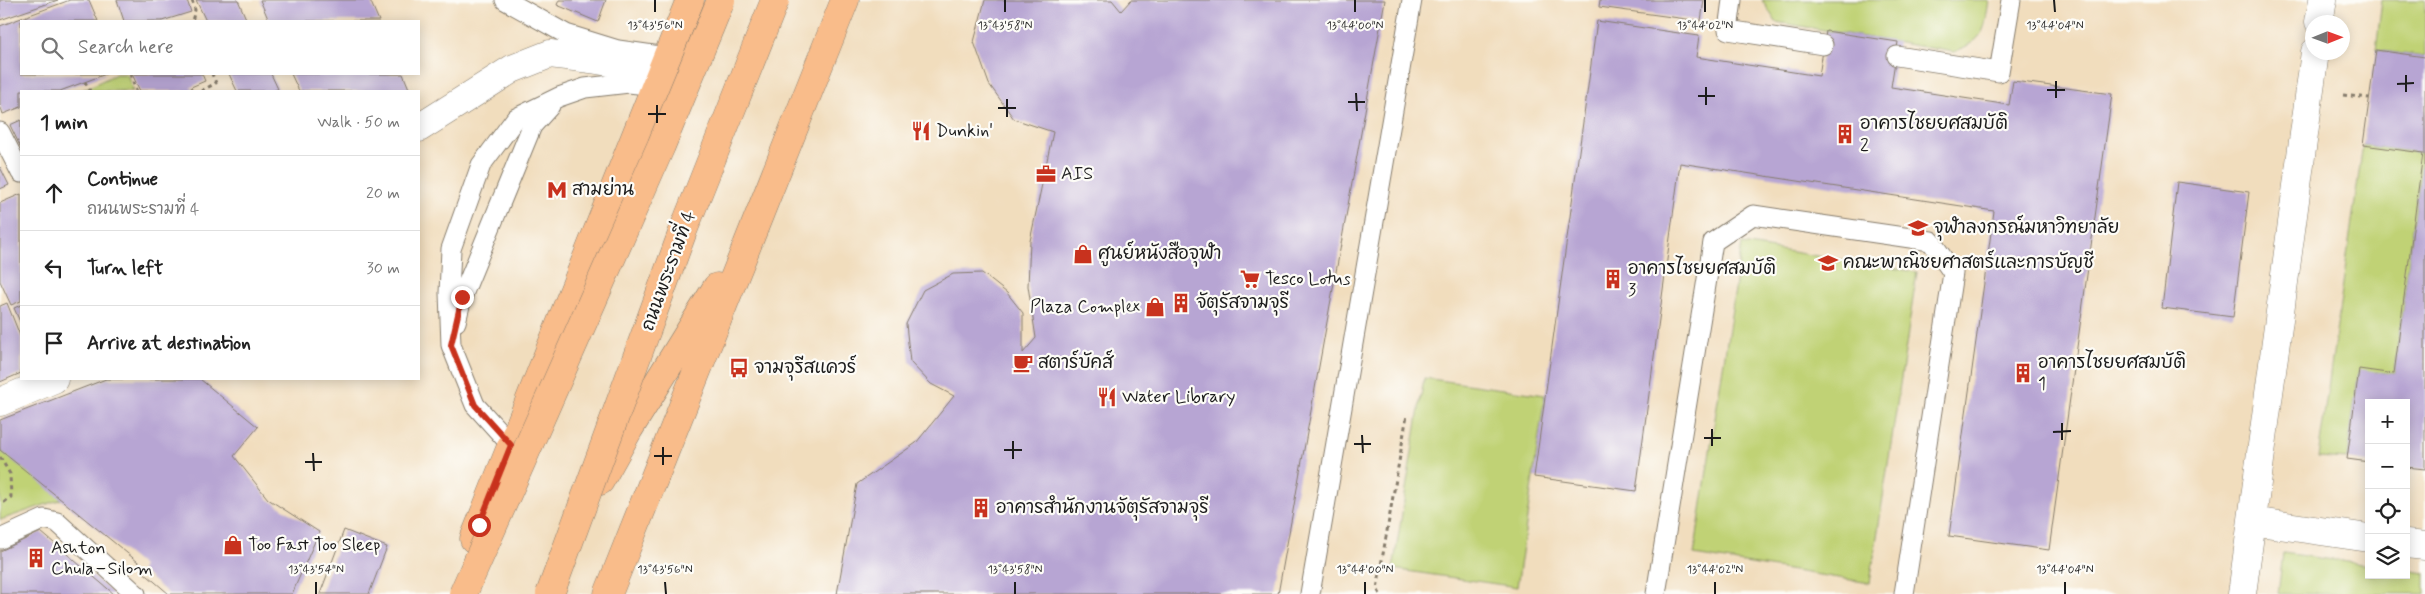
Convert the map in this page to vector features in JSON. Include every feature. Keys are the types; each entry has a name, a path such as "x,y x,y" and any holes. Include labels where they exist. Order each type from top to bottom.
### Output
{"main road":[{"path":"452,594 690,0"},
{"path":"464,594 661,146 721,0"},
{"name":"ถนนพระรามที่ 4","path":"550,594 683,231 775,0"},
{"name":"ถนนพระรามที่ 4","path":"608,594 845,0"},
{"path":"478,594 532,448 621,173"},
{"name":"ถนนพระรามที่ 4","path":"544,594 588,502 629,429 756,224"}],"street":[{"path":"2321,15 2322,0"},
{"path":"420,127 512,69 550,54 662,71"},
{"path":"2242,594 2314,60"},
{"path":"0,402 52,380"},
{"path":"2252,521 2365,537"},
{"path":"2410,544 2425,546"}],"lane":[{"path":"505,0 566,34 618,50 662,71"},
{"path":"1310,594 1412,0"},
{"path":"1732,0 1728,30 1823,45"},
{"path":"1897,56 1999,72 2011,0"},
{"path":"511,445 475,405 451,345 449,293 451,250 481,165 516,118 558,97 585,88 630,83 662,71"},
{"path":"451,345 462,297 532,126 558,97"},
{"path":"0,132 20,171"},
{"path":"1656,594 1713,242 1753,215 1931,241 1953,273 1904,594"},
{"path":"0,539 44,519 57,522 136,594"}],"path":[{"path":"192,0 195,10 192,20"},
{"path":"130,75 136,90"},
{"path":"203,90 216,83 212,75"},
{"path":"85,82 89,90"},
{"path":"1380,594 1377,589 1407,415"},
{"path":"0,457 10,474 11,497 0,505"}],"green space":[{"path":"1762,0 1989,0 1982,33 1978,38 1954,52 1776,22"},
{"path":"2382,0 2425,0 2425,57 2376,50"},
{"path":"114,75 127,75 133,90 83,90"},
{"path":"2363,145 2423,153 2394,374 2359,370 2347,459 2318,457"},
{"path":"1742,244 1917,272 1870,583 1694,555"},
{"path":"1424,378 1545,395 1517,587 1393,569"},
{"path":"0,450 57,495 62,499 0,520"},
{"path":"2283,553 2365,564 2365,579 2410,579 2410,571 2425,573 2425,594 2278,594"}],"building":[{"path":"0,0 58,0 0,20"},
{"path":"70,0 89,0 98,20 20,20 20,75 103,75 63,90 20,90 20,107 3,114 0,105 0,26"},
{"path":"117,0 187,0 191,12 165,20 124,20"},
{"path":"196,0 238,0 247,20 206,20"},
{"path":"260,0 370,0 379,20 269,20"},
{"path":"559,0 606,0 598,22 557,5"},
{"name":"จัตุรัสจามจุรี","path":"985,0 1112,0 1121,11 1131,0 1385,0 1278,594 837,594 857,484 916,443 954,396 931,384 910,362 906,324 923,290 953,274 982,273 1007,293 1023,313 1023,353 1036,338 1028,286 1030,241 1053,132 1014,119 989,84 974,42"},
{"path":"1600,0 1704,0 1701,21 1599,7"},
{"path":"1597,21 1699,36 1696,57 1819,76 1826,31 1898,42 1891,87 2009,105 2013,81 2112,94 2049,550 1949,536 1994,211 1680,163 1636,491 1534,477"},
{"path":"2376,50 2425,57 2425,469 2410,467 2410,399 2365,399 2365,461 2347,459 2359,369 2394,374 2423,153 2363,145"},
{"path":"132,75 202,75 205,81 191,87 192,90 140,90"},
{"path":"229,75 271,75 278,89 275,90 237,90"},
{"path":"291,75 403,75 410,90 299,90"},
{"path":"20,120 20,146 10,125"},
{"path":"0,167 9,185 0,189"},
{"path":"2177,182 2249,192 2233,317 2162,308"},
{"path":"20,194 20,301 11,305 0,281 0,203"},
{"path":"7,303 20,336 20,373 0,382 0,306"},
{"path":"20,305 20,322 14,308"},
{"path":"103,380 201,380 258,427 234,456 268,499 319,532 292,594 169,594 141,570 143,566 0,450 0,420"},
{"path":"344,530 387,547 369,594 320,594"},
{"name":"Ashton Chula–Silom","path":"41,532 114,594 0,594 0,551"}],"place":[{"name":"Dunkin'","path":"921,131"},
{"name":"อาคารไชยยศสมบัติ 2","path":"1845,134"},
{"name":"AIS","path":"1046,174"},
{"name":"สามย่าน","path":"557,190"},
{"name":"จุฬาลงกรณ์มหาวิทยาลัย","path":"1918,228"},
{"name":"ศูนย์หนังสือจุฬา","path":"1083,254"},
{"name":"คณะพาณิชยศาสตร์และการบัญชี","path":"1828,263"},
{"name":"Tesco Lotus","path":"1250,279"},
{"name":"อาคารไชยยศสมบัติ 3","path":"1613,279"},
{"name":"จัตุรัสจามจุรี","path":"1181,303"},
{"name":"Plaza Complex","path":"1155,307"},
{"name":"สตาร์บัคส์","path":"1023,363"},
{"name":"จามจุรีสแควร์","path":"739,368"},
{"name":"อาคารไชยยศสมบัติ 1","path":"2023,373"},
{"name":"Water Library","path":"1107,397"},
{"name":"อาคารสำนักงานจัตุรัสจามจุรี","path":"981,508"},
{"name":"Too Fast Too Sleep","path":"233,545"},
{"name":"Ashton Chula–Silom","path":"36,558"}],"route":[{"path":"462,297 451,345 475,405 511,445 479,525"}]}
